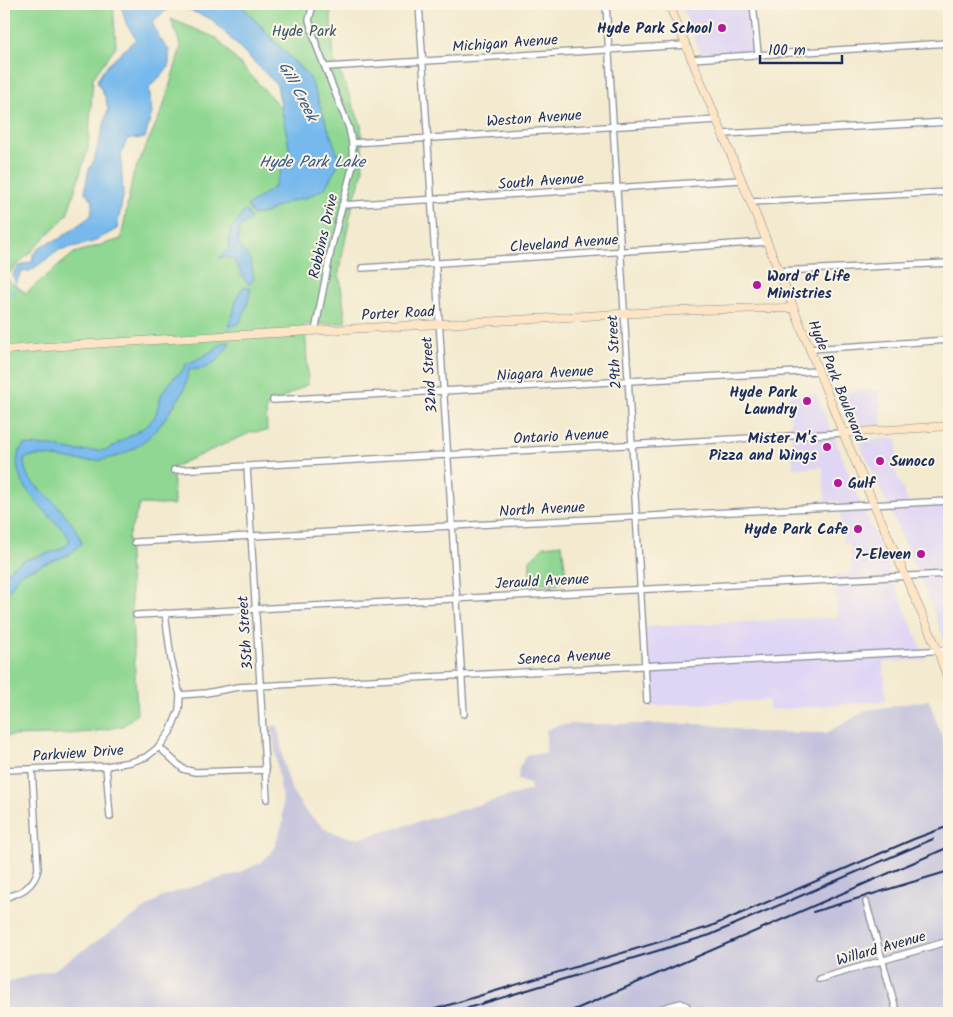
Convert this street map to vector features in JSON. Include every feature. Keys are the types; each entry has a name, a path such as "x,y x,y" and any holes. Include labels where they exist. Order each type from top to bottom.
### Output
{"main road":[{"name":"Hyde Park Boulevard","path":"669,4 779,271 843,433 938,651 949,683"},
{"name":"Porter Road","path":"4,350 115,341 625,314 793,308"},
{"name":"Ontario Avenue","path":"843,433 949,426"}],"street":[{"name":"Robbins Drive","path":"313,4 309,20 317,47 349,128 353,164 332,245 315,331"},
{"name":"32nd Street","path":"418,4 464,714"},
{"name":"29th Street","path":"606,4 648,700"},
{"path":"753,4 758,54"},
{"path":"691,59 949,43"},
{"name":"Michigan Avenue","path":"326,67 686,45"},
{"name":"Weston Avenue","path":"352,142 717,120"},
{"path":"723,134 949,122"},
{"name":"South Avenue","path":"342,205 740,180"},
{"path":"750,202 949,192"},
{"name":"Cleveland Avenue","path":"362,268 767,242"},
{"path":"779,271 949,262"},
{"path":"810,349 949,340"},
{"name":"Niagara Avenue","path":"273,400 818,371"},
{"name":"Ontario Avenue","path":"174,470 843,433"},
{"name":"35th Street","path":"247,466 267,799"},
{"name":"North Avenue","path":"135,542 949,501"},
{"name":"Jerauld Avenue","path":"136,615 949,574"},
{"name":"Parkview Drive","path":"4,770 106,766 131,762 146,757 159,747 170,732 179,710 180,695 171,659 165,613"},
{"name":"Seneca Avenue","path":"180,695 206,693 238,687 949,650"},
{"path":"159,747 182,769 195,772 266,770"},
{"path":"106,766 110,816"},
{"path":"4,898 28,888 36,879 38,869 32,769"},
{"path":"866,902 896,1013"},
{"name":"Willard Avenue","path":"819,979 949,941"},
{"path":"644,1013 681,1002 687,1006 689,1013"},
{"path":"941,1013 949,1011"}],"shaded area":[{"name":"Hyde Park School","path":"681,4 751,4 755,52 701,55"},
{"path":"879,390 881,428 855,429 840,392"},
{"path":"816,394 926,660 883,662 886,701 769,710 769,700 650,706 645,627 837,617 835,575 852,573 849,543 843,543 839,501 825,502 823,467 793,468 789,395"},
{"path":"897,438 898,467 894,468 910,507 949,505 949,652 921,580 859,441"},
{"path":"929,700 949,753 949,1004 917,1013 4,1013 4,983 55,969 165,895 236,874 262,862 274,849 283,822 282,798 271,726 278,725 284,766 292,791 306,812 328,831 352,838 365,837 531,790 530,783 518,780 519,768 527,754 546,753 546,730 558,725 705,724 756,732 826,733 868,710"}],"green space":[{"name":"Hyde Park","path":"4,4 113,4 116,46 93,78 88,149 67,215 5,278 26,293 74,253 121,239 133,175 163,108 181,47 171,19 216,38 296,124 310,78 240,4 330,4 334,61 361,125 363,171 353,203 339,271 346,323 303,325 306,341 308,384 266,407 267,431 252,432 173,467 174,505 140,504 128,537 137,714 123,726 92,732 4,736"},
{"path":"562,544 566,575 560,583 530,585 530,560 544,546"}],"water":[{"name":"Hyde Park Lake","path":"121,4 241,5 310,78 340,161 325,188 308,197 287,202 265,213 253,215 247,206 273,188 290,152 277,85 211,19 187,9 170,7 152,22 160,39 169,50 169,67 149,88 152,113 145,138 127,139 121,155 123,196 117,229 93,242 59,250 30,271 21,272 16,284 13,277 14,272 20,266 33,261 33,254 43,245 59,239 91,216 93,201 85,192 88,172 94,160 108,110 106,99 97,81 103,70 136,39 126,23"},
{"path":"246,211 251,219 239,229 238,242 241,249 250,259 254,278 250,284 246,282 234,260 226,257 219,258 229,248 230,229 239,220 243,212"},
{"path":"243,287 251,288 245,310 239,324 229,326 237,297"},
{"path":"230,342 222,355 211,365 201,369 189,370 181,395 157,428 138,446 114,457 100,460 85,461 35,456 24,460 30,480 66,516 77,531 82,543 70,554 19,574 4,599 3,581 9,570 18,563 28,559 59,550 70,539 23,484 18,471 18,458 23,445 52,446 76,451 107,450 148,425 155,416 162,393 175,376 181,373 185,365 210,352 221,343"}],"waterway":[{"path":"4,290 14,294 16,284"},
{"name":"Gill Creek","path":"228,332 234,323"}],"railway":[{"path":"422,1013 709,927 914,839 949,826"},
{"path":"451,1013 710,935 933,839"},
{"path":"567,1013 949,847"},
{"path":"813,912 949,871"}],"place":[{"name":"Hyde Park School","path":"722,28"},
{"name":"Word of Life Ministries","path":"757,285"},
{"name":"Hyde Park Laundry","path":"807,401"},
{"name":"Mister M's Pizza and Wings","path":"827,447"},
{"name":"Sunoco","path":"880,461"},
{"name":"Gulf","path":"838,483"},
{"name":"Hyde Park Cafe","path":"858,529"},
{"name":"7-Eleven","path":"921,554"}]}
